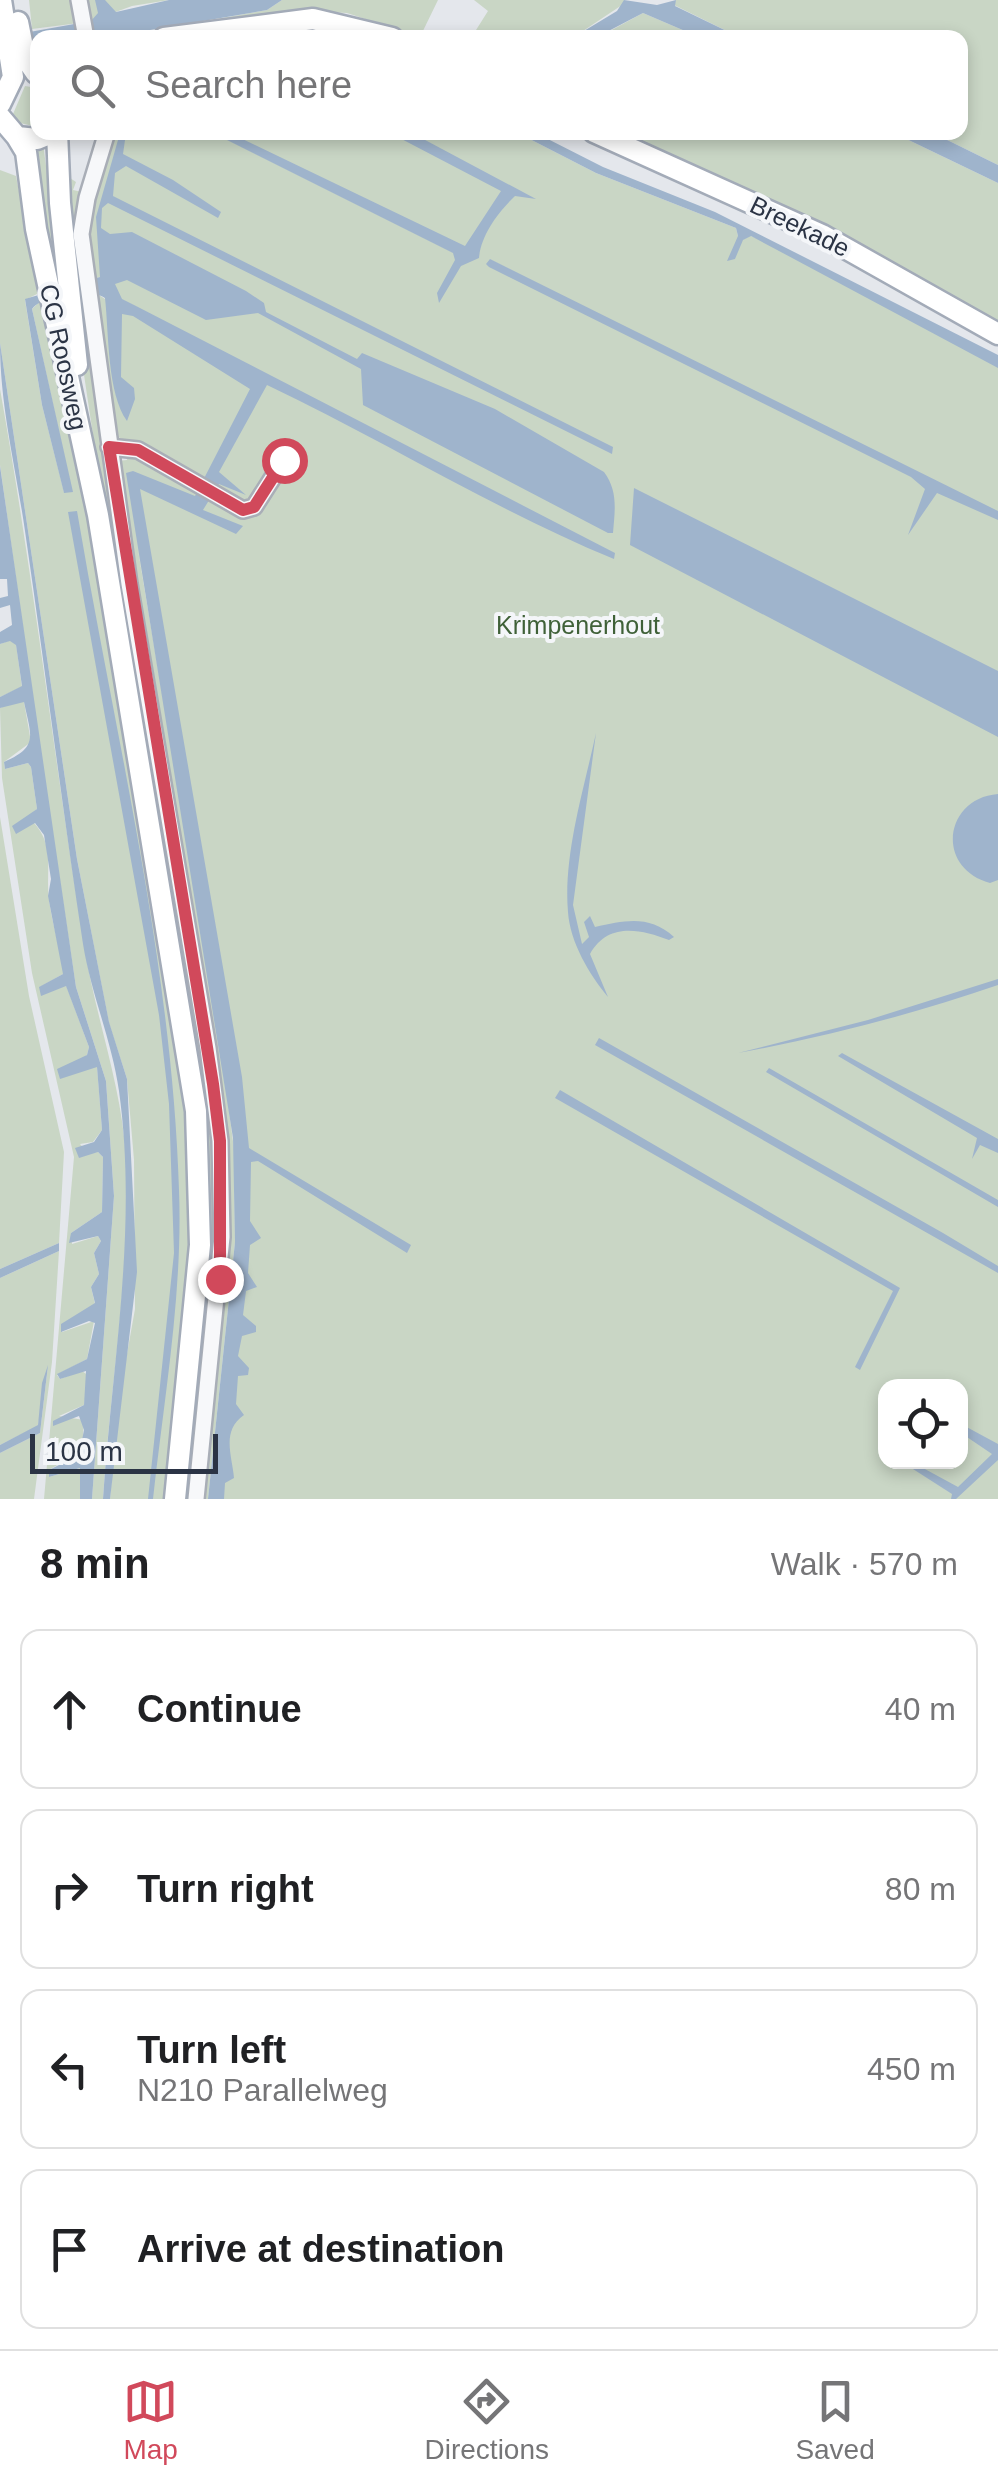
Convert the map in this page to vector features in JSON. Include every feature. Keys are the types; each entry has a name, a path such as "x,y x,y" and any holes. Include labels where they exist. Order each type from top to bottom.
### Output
{"main road":[{"path":"1,0 18,56"},
{"path":"0,104 18,56 15,0"},
{"path":"226,30 312,19 358,30"},
{"path":"5,132 30,133"},
{"name":"CG Roosweg","path":"5,132 70,291"},
{"name":"CG Roosweg","path":"52,140 98,515 196,1111 200,1245 175,1499"},
{"name":"Breekade","path":"612,140 822,235 998,334"}],"street":[{"path":"105,140 83,214 70,291 109,447 220,1141 220,1279 196,1499"},
{"path":"109,447 138,450 214,498 243,510 254,507 284,460"}],"green space":[{"path":"29,0 74,0 79,23 32,29"},
{"path":"85,0 169,0 132,6 91,21"},
{"path":"282,0 438,0 423,30 399,30 347,13 310,11 197,30 154,30 267,10"},
{"path":"474,0 625,3 584,30 476,30 488,11"},
{"path":"676,0 998,0 998,165 947,140 968,140 968,30 725,30 674,5"},
{"path":"643,13 683,30 612,30"},
{"path":"25,86 30,87 30,125 20,123 13,114"},
{"name":"Krimpenerhout","path":"111,140 532,140 596,173 736,228 738,236 751,236 772,245 998,367 998,1499 216,1499 237,1317 239,1112 137,544 218,1026 234,1149 235,1242 208,1499 200,1499 224,1185 116,461 127,460 124,440 114,435 96,293 105,299 100,277 94,279 87,224"},
{"path":"622,140 909,140 998,183 998,326"},
{"path":"43,143 67,327 28,145"},
{"path":"0,170 16,176 39,293 25,300 42,405 64,492 72,491 32,309 41,300 86,493 177,1014 196,1200 169,1499 110,1499 118,1404 135,1309 134,1160 127,1079 109,1023 77,859 0,343"},
{"path":"67,176 76,182 73,190 82,192 94,390 208,1097 217,1239 193,1499 183,1499 207,1196 77,328"},
{"path":"0,389 84,944 114,1078 126,1159 123,1287 103,1499 92,1499 114,1196 106,1081 76,987 0,465"},
{"path":"11,640 16,644 22,687 0,697 0,644"},
{"path":"18,700 24,702 31,742 4,762 5,769 28,763 31,767 37,809 28,817 46,846 49,900 63,964 63,974 40,987 66,985 89,1047 87,1055 61,1078 97,1066 102,1130 93,1142 80,1144 88,1153 98,1152 103,1157 102,1212 71,1233 72,1244 98,1236 101,1241 94,1253 99,1274 91,1287 95,1304 62,1324 62,1332 94,1321 87,1359 57,1375 60,1379 82,1371 89,1376 84,1405 59,1416 84,1420 82,1450 49,1470 49,1477 80,1468 80,1499 44,1499 74,1157 32,973 2,778 0,708"},
{"path":"0,817 29,996 64,1152 59,1243 0,1269"},
{"path":"59,1251 52,1362 34,1499 0,1499 0,1453 40,1433 48,1365 38,1426 0,1445 0,1278"}],"water":[{"path":"95,0 105,0 116,12 169,0 282,0 267,10 150,30 41,30 91,21 98,13"},
{"path":"624,0 657,5 676,0 675,6 725,30 683,30 643,13 610,30 586,30 617,11"},
{"path":"30,32 30,53 0,57 7,36"},
{"path":"118,140 125,140 123,154 173,180 221,212 218,218 126,166 115,173 113,196 613,447 612,454 108,203 102,208 101,228 110,234 132,232 246,291 264,303 266,312 357,359 362,353 495,409 604,472 614,501 613,533 608,533 363,405 361,369 258,313 206,320 127,280 115,284 122,299 615,553 614,559 526,519 267,385 219,472 246,495 219,484 203,510 243,526 236,534 140,489 242,1077 249,1148 411,1245 407,1253 258,1161 251,1162 250,1221 261,1238 250,1245 248,1273 257,1287 246,1291 243,1315 256,1326 256,1332 242,1336 238,1356 249,1368 248,1375 238,1376 236,1404 244,1415 230,1436 234,1478 225,1483 224,1499 208,1499 235,1242 233,1138 126,473 133,471 195,496 250,389 133,316 122,314 121,377 134,388 135,399 127,421 112,379 105,298 78,293 37,304 32,309 73,492 64,493 42,405 25,299 100,277 96,217"},
{"path":"227,140 245,140 465,246 501,191 403,140 425,140 536,199 515,196 509,202 487,232 479,258 461,266 439,303 437,293 455,260 453,253"},
{"path":"532,140 550,140 603,167 715,212 998,355 998,368 751,236 743,240 735,259 727,261 738,236 736,228 596,173"},
{"path":"909,140 947,140 998,165 998,183"},
{"path":"490,259 998,511 998,520 937,493 908,535 925,489 911,477 489,267 486,264"},
{"path":"0,343 77,859 109,1022 127,1079 137,1272 110,1499 103,1499 125,1244 124,1142 116,1072 83,944 6,414"},
{"path":"0,466 76,987 106,1081 114,1196 92,1499 80,1499 80,1468 49,1477 49,1470 79,1455 84,1430 79,1416 53,1426 53,1421 84,1405 86,1371 60,1379 57,1374 87,1359 95,1323 89,1321 61,1332 61,1324 95,1303 91,1287 99,1274 94,1253 101,1241 98,1236 69,1243 71,1233 102,1212 103,1157 98,1152 79,1158 75,1148 94,1142 102,1130 97,1067 60,1079 57,1069 87,1055 89,1047 66,986 41,996 39,987 63,974 48,896 51,879 44,835 35,823 16,834 12,826 37,809 31,767 28,763 5,769 4,762 23,751 30,732 24,702 0,708 0,697 22,686 16,645 10,641 0,644 0,632 12,625 10,605 0,608 0,598 8,596 7,579 0,579"},
{"path":"634,488 998,671 998,737 630,545"},
{"path":"77,511 154,934 174,1105 178,1268 153,1499 148,1499 174,1253 169,1104 159,1015 68,512"},
{"path":"596,733 573,905 582,944 589,937 584,922 590,916 595,927 647,922 674,937 669,940 625,931 597,944 590,954 608,997 572,935 567,890 571,845"},
{"path":"998,794 998,880 990,883 972,875 960,863 953,834 967,807 980,798"},
{"path":"998,979 998,985 902,1015 738,1053 868,1020"},
{"path":"599,1038 943,1233 998,1266 998,1273 595,1045"},
{"path":"842,1053 998,1139 998,1153 980,1145 972,1159 977,1138 838,1056"},
{"path":"769,1068 998,1200 998,1207 766,1072"},
{"path":"560,1090 900,1288 860,1370 855,1367 893,1291 555,1098"},
{"path":"59,1243 59,1251 0,1278 0,1269"},
{"path":"48,1365 40,1433 0,1453 0,1445 38,1425"},
{"path":"968,1428 998,1444 998,1460 956,1499 913,1469 925,1469 958,1487 992,1454 968,1438"}],"route":[{"path":"220,1279 220,1141 213,1084 109,447 138,450 214,498 243,510 254,507 284,460"}]}
